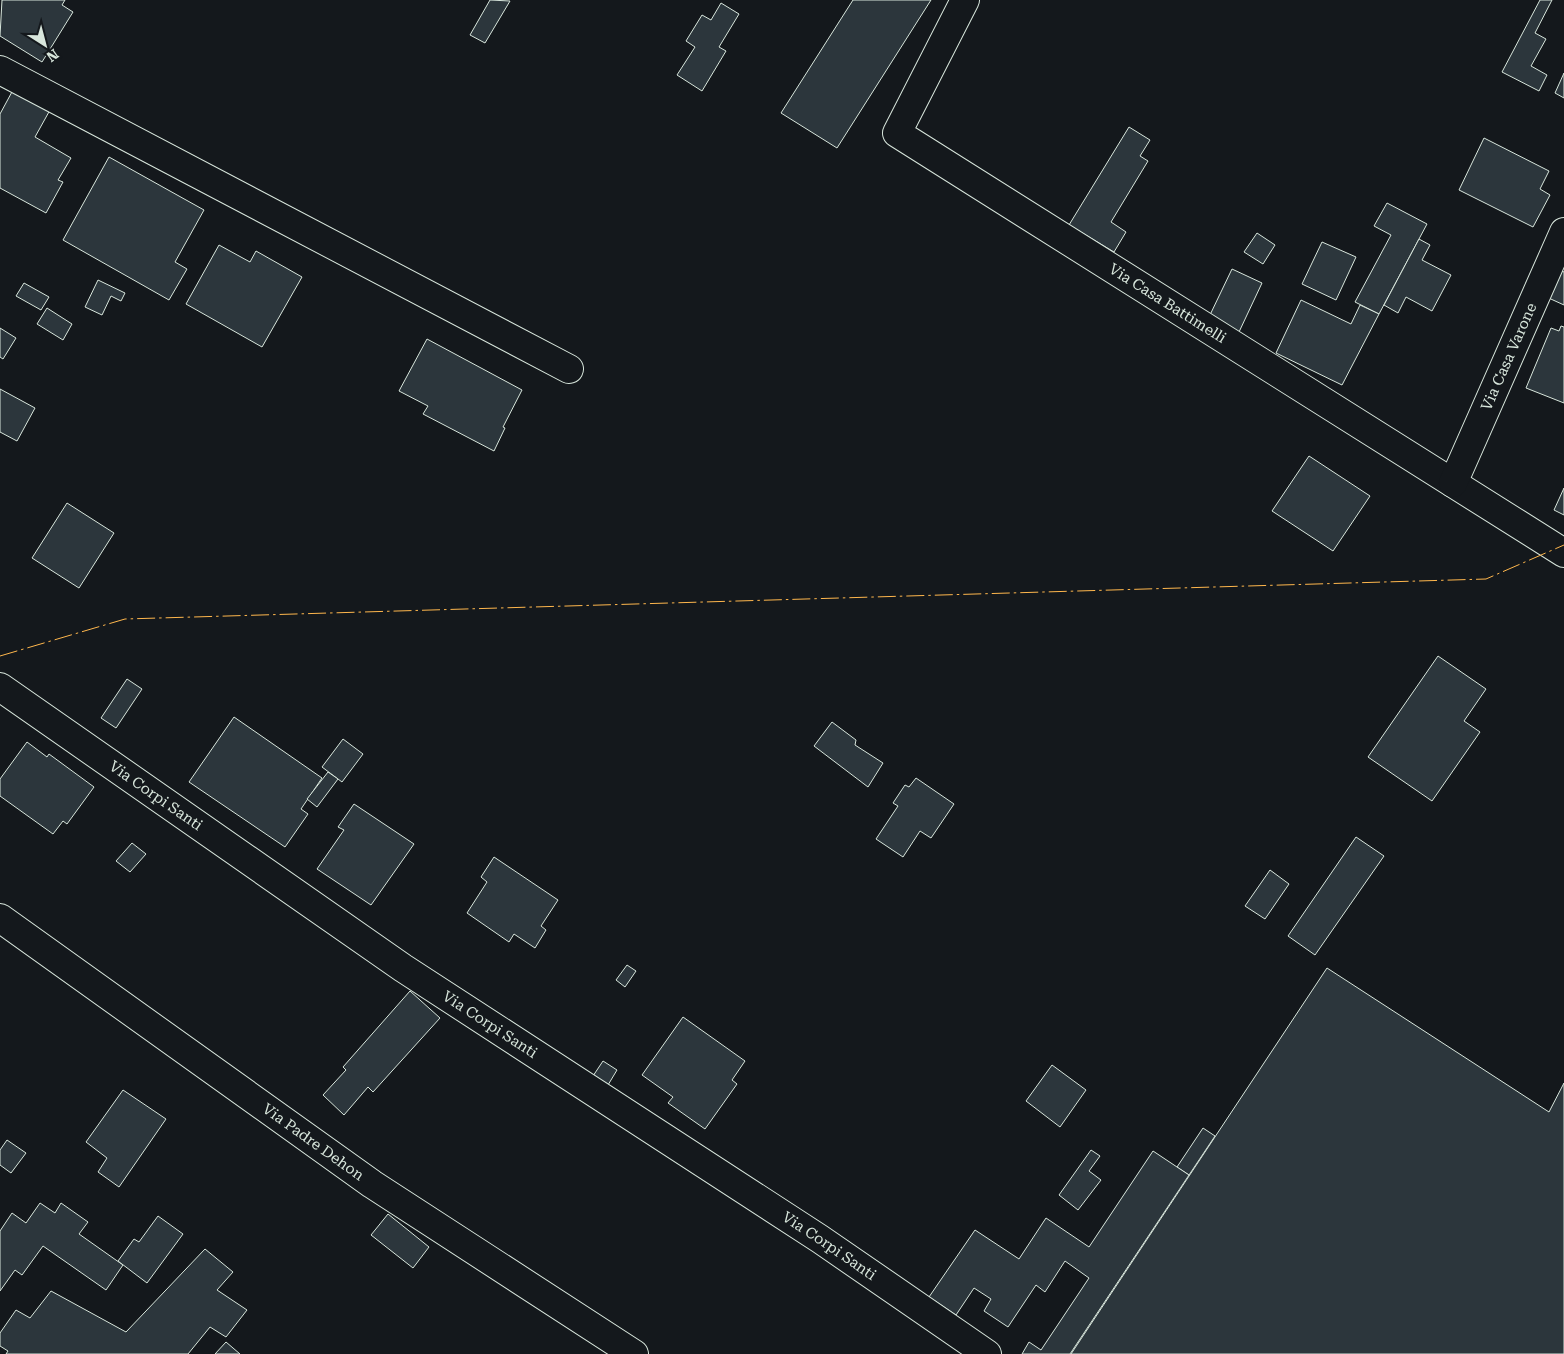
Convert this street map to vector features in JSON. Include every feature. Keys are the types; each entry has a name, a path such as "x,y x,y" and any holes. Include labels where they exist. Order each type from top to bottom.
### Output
{"street":[{"name":"Via Casa Battimelli","path":"964,0 897,133 1564,553"},
{"path":"0,70 569,369"},
{"name":"Via Casa Varone","path":"1453,483 1564,232"},
{"name":"Via Corpi Santi","path":"0,686 403,968 820,1239 987,1354"},
{"name":"Via Padre Dehon","path":"0,918 372,1184 634,1354"}],"building":[{"path":"2,0 65,0 62,5 73,12 42,62 0,36"},
{"path":"490,0 510,1 485,43 470,35"},
{"path":"853,0 931,0 837,148 781,113"},
{"path":"1540,0 1552,0 1535,33 1546,39 1531,66 1547,75 1539,91 1502,72"},
{"path":"721,3 739,14 719,47 726,51 702,91 677,75 695,47 686,41 702,15 711,20"},
{"path":"1564,73 1564,98 1555,93"},
{"path":"13,90 50,110 35,137 71,158 58,180 63,182 46,213 0,188 0,114"},
{"path":"1129,127 1150,140 1140,156 1148,161 1111,222 1126,232 1114,252 1069,225"},
{"path":"1484,138 1549,171 1540,189 1550,195 1533,227 1459,190"},
{"path":"109,157 204,210 175,262 187,269 169,300 63,240"},
{"path":"1387,203 1427,224 1379,314 1355,302 1391,235 1374,226"},
{"path":"1257,233 1275,245 1263,264 1244,252"},
{"path":"1419,239 1430,245 1422,260 1451,275 1432,311 1406,297 1398,313 1384,305"},
{"path":"1322,242 1356,257 1336,300 1302,284"},
{"path":"219,245 250,262 256,251 302,277 262,347 186,304"},
{"path":"1555,267 1564,272 1564,305 1542,295"},
{"path":"1232,269 1262,283 1239,332 1209,317"},
{"path":"98,280 125,293 121,301 111,296 102,315 85,307"},
{"path":"24,283 49,297 41,310 16,296"},
{"path":"1301,300 1351,324 1360,305 1379,314 1342,385 1276,353"},
{"path":"47,308 72,324 63,340 37,324"},
{"path":"1561,326 1564,327 1564,403 1526,388 1551,328 1559,331"},
{"path":"0,328 16,338 3,359 0,357"},
{"path":"427,339 522,390 503,427 505,428 494,451 423,414 428,406 399,391"},
{"path":"0,389 35,408 17,441 0,432"},
{"path":"1309,456 1370,496 1333,551 1272,511"},
{"path":"1564,488 1564,515 1554,510"},
{"path":"67,503 114,533 79,588 32,558"},
{"path":"1438,656 1486,689 1464,721 1480,732 1432,801 1368,757"},
{"path":"127,679 142,689 116,728 101,718"},
{"path":"234,717 322,778 301,809 308,814 285,847 189,782"},
{"path":"832,722 856,740 855,745 883,763 868,787 814,746"},
{"path":"343,739 363,754 342,782 322,767"},
{"path":"27,742 47,757 49,754 94,787 67,824 63,821 53,834 0,796 0,779"},
{"path":"328,772 338,779 317,807 307,799"},
{"path":"916,778 954,804 931,838 920,831 903,857 876,839 898,806 893,803 905,785 909,787"},
{"path":"354,804 414,844 371,905 317,869 344,830 338,827"},
{"path":"1356,837 1384,856 1315,955 1288,936"},
{"path":"132,843 146,854 130,872 116,861"},
{"path":"494,857 558,900 541,926 546,930 535,948 514,934 509,942 467,913 487,882 481,877"},
{"path":"1270,870 1289,884 1265,919 1245,906"},
{"path":"627,965 636,971 625,987 616,980"},
{"path":"1327,968 1549,1112 1564,1083 1564,1354 1071,1354"},
{"path":"410,991 440,1018 373,1092 368,1087 344,1115 323,1095 346,1070 343,1067"},
{"path":"683,1017 745,1061 732,1080 737,1084 705,1129 668,1103 673,1097 642,1075"},
{"path":"603,1061 617,1070 608,1085 593,1076"},
{"path":"1052,1065 1086,1090 1060,1127 1026,1101"},
{"path":"123,1090 166,1119 119,1187 98,1172 107,1158 86,1142"},
{"path":"1203,1128 1215,1136 1189,1175 1177,1167"},
{"path":"7,1140 26,1153 11,1173 0,1165 0,1150"},
{"path":"1091,1150 1100,1156 1089,1171 1101,1180 1078,1210 1059,1195"},
{"path":"1153,1151 1189,1175 1070,1354 1022,1354 1029,1342 1041,1350 1089,1278 1065,1261 1045,1292 1036,1285 1008,1327 984,1311 991,1299 974,1288 956,1315 929,1297 975,1230 1019,1259 1046,1218 1089,1247"},
{"path":"40,1203 55,1213 61,1203 88,1222 79,1234 123,1265 106,1290 43,1246 22,1275 15,1270 0,1291 0,1231 12,1213 26,1223"},
{"path":"388,1214 429,1247 413,1268 371,1235"},
{"path":"158,1216 183,1234 147,1283 118,1261 134,1239 139,1242"},
{"path":"205,1249 233,1272 217,1290 247,1310 226,1337 210,1327 188,1354 6,1354 8,1351 0,1346 0,1333 16,1310 30,1318 51,1291 126,1332"},
{"path":"226,1342 240,1354 215,1354"}],"power":[{"path":"0,656 125,619 1486,579 1564,545"}]}
